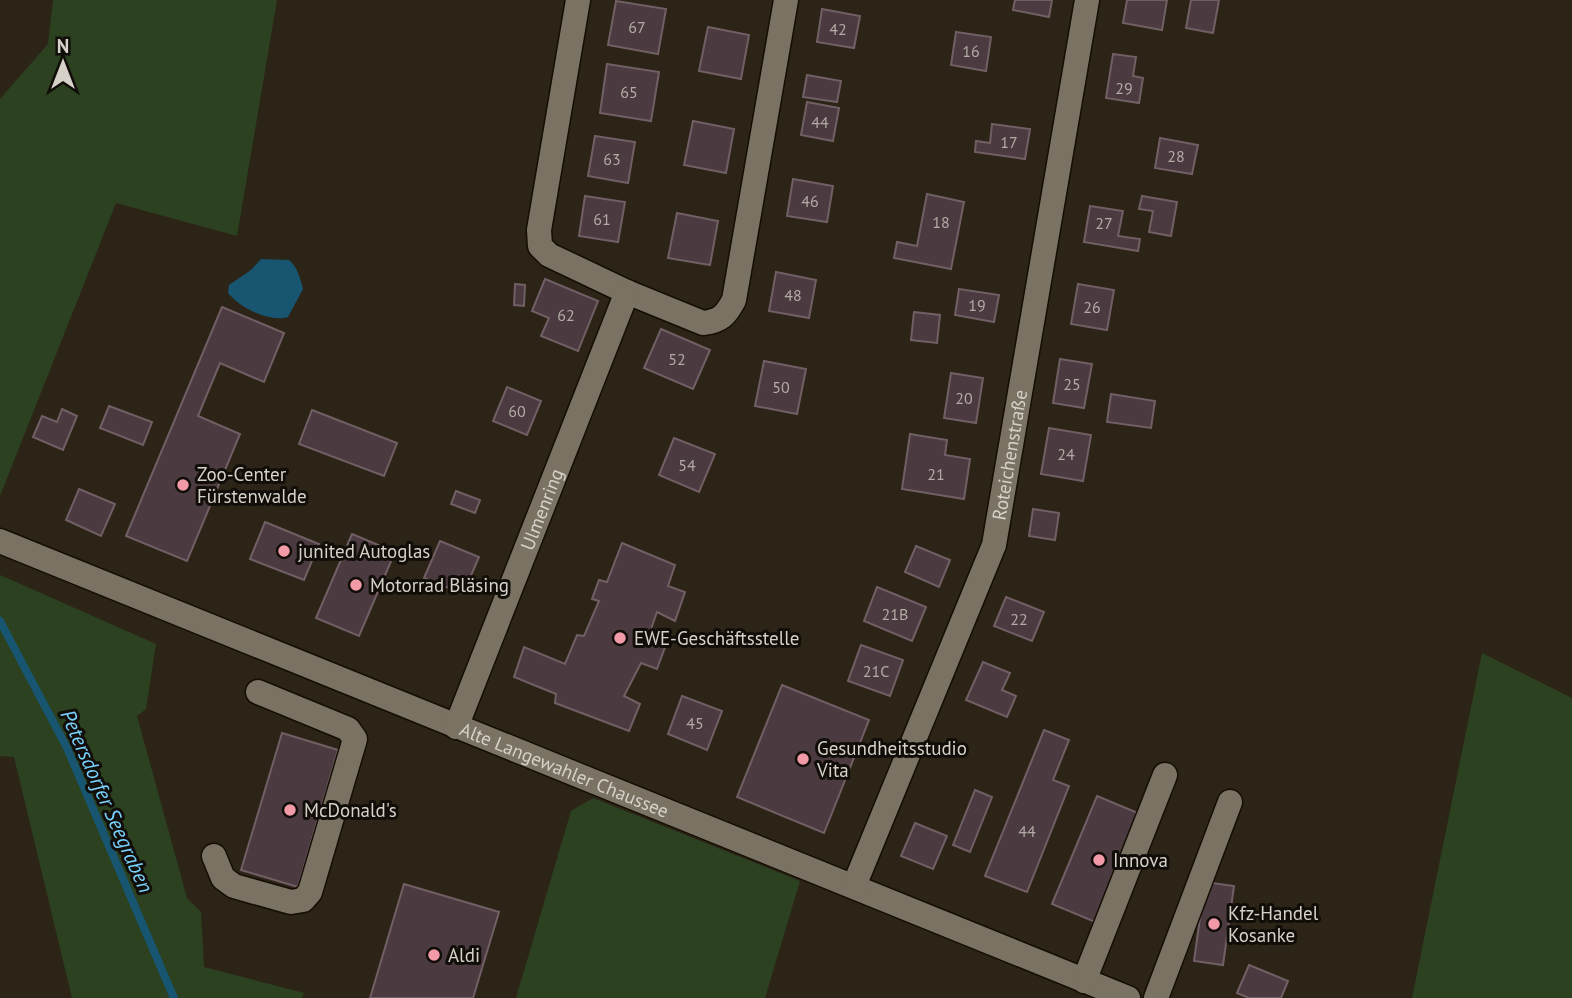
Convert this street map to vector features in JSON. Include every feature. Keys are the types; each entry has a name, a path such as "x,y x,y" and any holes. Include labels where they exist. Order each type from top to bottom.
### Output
{"street":[{"path":"578,0 539,230 540,246 549,255 627,292 703,323 726,315 734,300 786,0"},
{"name":"Roteichenstraße","path":"855,886 994,545 1087,0"},
{"name":"Ulmenring","path":"456,727 627,292"},
{"name":"Alte Langewahler Chaussee","path":"0,541 1128,998"},
{"path":"214,856 223,878 234,886 291,902 303,900 310,892 355,739 348,729 258,692"},
{"path":"1084,981 1165,775"},
{"path":"1156,998 1230,802"}],"green space":[{"path":"53,0 277,0 237,236 116,203 0,496 0,99 48,44"},
{"path":"0,575 156,644 146,709 137,716 187,898 201,912 204,967 304,993 302,998 72,998 14,757 0,756"},
{"path":"1482,653 1572,698 1572,998 1412,998"},
{"path":"593,798 800,881 765,998 516,998 571,811"}],"water":[{"path":"261,259 289,260 297,270 303,289 288,317 273,318 256,313 228,293 229,285 251,270"}],"building":[{"path":"1015,0 1052,0 1049,17 1013,10"},
{"path":"1127,0 1167,0 1162,30 1123,23"},
{"path":"1191,0 1219,0 1213,33 1186,28"},
{"path":"616,1 666,9 658,54 608,45"},
{"path":"822,9 860,16 854,48 817,42"},
{"path":"708,27 749,35 741,79 699,71"},
{"path":"956,32 991,37 986,71 951,65"},
{"path":"1113,54 1136,57 1133,76 1143,78 1139,103 1106,98"},
{"path":"607,64 659,72 651,121 600,113"},
{"path":"807,75 841,81 837,102 803,97"},
{"path":"807,102 839,108 833,141 801,135"},
{"path":"693,121 734,129 726,173 684,165"},
{"path":"992,124 1030,129 1025,159 975,152 976,141 990,143"},
{"path":"595,136 635,142 628,183 588,176"},
{"path":"1160,138 1198,145 1192,174 1155,168"},
{"path":"793,179 833,186 827,222 787,216"},
{"path":"927,194 964,202 951,269 894,258 897,242 917,246"},
{"path":"585,196 625,202 618,242 579,236"},
{"path":"1142,196 1177,202 1171,236 1149,232 1153,211 1139,209"},
{"path":"1090,206 1123,211 1118,236 1140,239 1138,251 1084,242"},
{"path":"677,213 718,221 710,265 668,258"},
{"path":"776,272 816,280 809,318 769,311"},
{"path":"545,279 598,301 578,351 541,336 549,318 532,311"},
{"path":"515,284 525,285 524,306 514,305"},
{"path":"1078,284 1114,290 1107,330 1071,324"},
{"path":"959,289 999,295 994,322 955,315"},
{"name":"Zoo-Center Fürstenwalde","path":"222,307 284,333 264,382 220,363 198,416 240,434 187,561 126,536"},
{"path":"914,312 940,315 937,343 911,340"},
{"path":"661,329 710,350 693,389 644,368"},
{"path":"1060,359 1092,364 1084,408 1053,403"},
{"path":"764,361 806,369 797,414 755,406"},
{"path":"951,373 983,378 976,423 944,418"},
{"path":"507,387 541,401 527,435 493,421"},
{"path":"1111,394 1155,401 1151,428 1107,422"},
{"path":"109,406 152,422 143,445 100,428"},
{"path":"62,409 77,416 63,450 33,437 42,416 57,422"},
{"path":"312,410 397,443 384,476 299,444"},
{"path":"1049,428 1091,435 1083,481 1041,474"},
{"path":"910,434 947,440 945,455 970,459 964,499 902,489"},
{"path":"674,438 715,454 699,492 659,475"},
{"path":"79,489 115,504 101,536 66,520"},
{"path":"456,491 480,500 475,513 451,504"},
{"path":"1033,509 1059,513 1055,540 1029,536"},
{"name":"junited Autoglas","path":"265,522 319,544 304,580 250,559"},
{"name":"Motorrad Bläsing","path":"352,534 395,552 359,636 316,618"},
{"path":"440,541 479,557 463,594 424,578"},
{"name":"EWE-Geschäftsstelle","path":"622,543 675,565 668,586 685,592 675,621 657,612 650,632 668,639 657,669 641,663 624,696 640,704 629,731 555,703 556,694 514,677 524,647 565,664 577,635 584,636 599,601 592,599 599,580 607,582"},
{"path":"916,546 950,560 939,587 905,572"},
{"path":"877,587 926,607 912,641 864,621"},
{"path":"1006,597 1044,612 1032,641 994,626"},
{"path":"861,645 903,660 890,696 848,681"},
{"path":"983,662 1010,673 1002,690 1016,696 1007,717 966,700"},
{"name":"Gesundheitsstudio Vita","path":"782,685 869,720 824,833 737,797"},
{"path":"682,696 722,711 707,750 668,734"},
{"path":"1044,730 1069,740 1053,780 1069,786 1027,892 985,876"},
{"name":"McDonald's","path":"282,733 338,750 298,887 241,870"},
{"path":"975,790 992,797 970,852 953,845"},
{"name":"Innova","path":"1097,796 1145,816 1100,924 1052,904"},
{"path":"915,823 947,836 933,869 901,856"},
{"name":"Kfz-Handel Kosanke","path":"1205,882 1234,886 1223,965 1194,961"},
{"name":"Aldi","path":"404,884 499,912 473,998 370,998"},
{"path":"1249,965 1288,981 1281,998 1249,998 1237,993"}],"waterway":[{"name":"Petersdorfer Seegraben","path":"0,621 67,748 174,998"}],"place":[{"name":"Zoo-Center Fürstenwalde","path":"183,485"},
{"name":"junited Autoglas","path":"284,551"},
{"name":"Motorrad Bläsing","path":"356,585"},
{"name":"EWE-Geschäftsstelle","path":"620,638"},
{"name":"Gesundheitsstudio Vita","path":"803,759"},
{"name":"McDonald's","path":"290,810"},
{"name":"Innova","path":"1099,860"},
{"name":"Kfz-Handel Kosanke","path":"1214,924"},
{"name":"Aldi","path":"434,955"}]}
